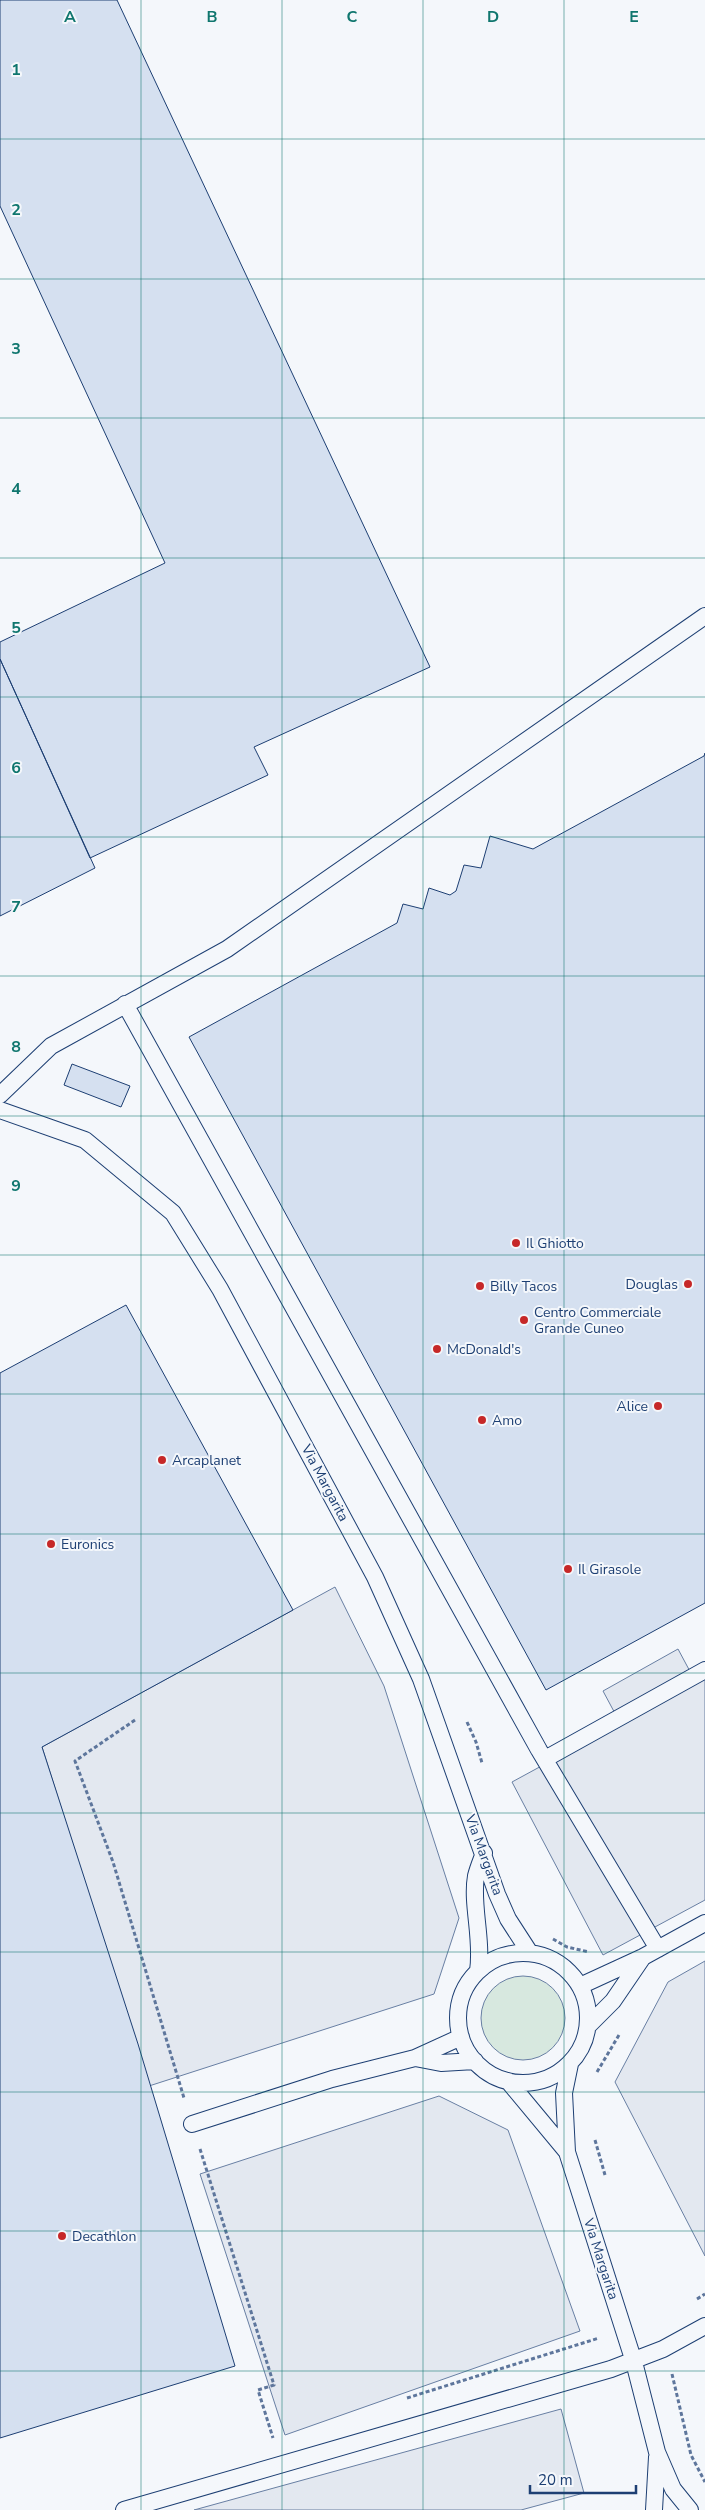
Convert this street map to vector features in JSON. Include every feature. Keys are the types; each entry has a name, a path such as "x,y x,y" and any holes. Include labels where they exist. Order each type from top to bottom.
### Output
{"lane":[{"path":"0,1095 51,1046 227,949 705,616"},
{"path":"125,1004 545,1759 658,1949"},
{"name":"Via Margarita","path":"0,1110 85,1140 173,1213 220,1289 375,1577 421,1679 501,1902 530,1953"},
{"path":"545,1759 705,1670"},
{"path":"478,1971 481,1949 475,1898 476,1876 484,1853"},
{"path":"580,1986 643,1957 705,1924"},
{"path":"530,1953 550,1959 567,1970 580,1986 587,2006 588,2026 582,2046 570,2064 554,2075 534,2082 508,2081 496,2076 475,2061 461,2037 458,2019 460,2002 467,1985 478,1971 494,1960 511,1954 530,1953"},
{"path":"588,2026 613,2001 643,1957"},
{"path":"192,2124 332,2079 415,2058 461,2037"},
{"path":"415,2058 440,2063 475,2061"},
{"name":"Via Margarita","path":"570,2064 564,2093 567,2152 634,2362 657,2452 673,2489 690,2510"},
{"path":"508,2081 567,2152"},
{"path":"124,2510 283,2462 634,2362 705,2326"},
{"name":"Via Margarita","path":"654,2510 657,2452"}],"path":[{"path":"135,1720 75,1761 113,1862 192,2124 274,2385 258,2390 260,2402 283,2462"},
{"path":"688,2303 705,2294"},
{"path":"403,2399 624,2330"}],"shaded area":[{"path":"335,1587 384,1686 459,1918 434,1994 149,2086 42,1747"},
{"path":"678,1649 693,1677 618,1719 603,1691"},
{"path":"705,1677 705,1900 603,1955 512,1782"},
{"path":"705,1961 705,2256 615,2082 668,1982"},
{"path":"523,1976 539,1979 553,1988 562,2002 565,2018 562,2034 553,2048 539,2057 523,2060 507,2057 493,2048 484,2034 481,2018 484,2002 493,1988 507,1979"},
{"path":"439,2096 508,2130 580,2331 285,2435 200,2174"},
{"path":"561,2409 584,2493 521,2510 194,2510"}],"building":[{"path":"0,0 117,0 430,667 254,747 268,775 90,858 0,659 0,642 165,563 0,206"},
{"path":"0,659 95,868 0,916"},
{"name":"Centro Commerciale Grande Cuneo","path":"705,753 705,1603 546,1690 189,1037 397,923 403,904 423,909 429,888 450,895 456,891 464,865 481,868 490,836 533,849 704,756"},
{"path":"72,1064 130,1086 121,1107 64,1085"},
{"path":"126,1305 293,1610 42,1747 138,2044 235,2366 0,2438 0,1373"}],"place":[{"name":"Il Ghiotto","path":"516,1243"},
{"name":"Douglas","path":"688,1284"},
{"name":"Billy Tacos","path":"480,1286"},
{"name":"Centro Commerciale Grande Cuneo","path":"524,1320"},
{"name":"McDonald's","path":"437,1349"},
{"name":"Alice","path":"658,1406"},
{"name":"Amo","path":"482,1420"},
{"name":"Arcaplanet","path":"162,1460"},
{"name":"Euronics","path":"51,1544"},
{"name":"Il Girasole","path":"568,1569"},
{"name":"Decathlon","path":"62,2236"}]}
